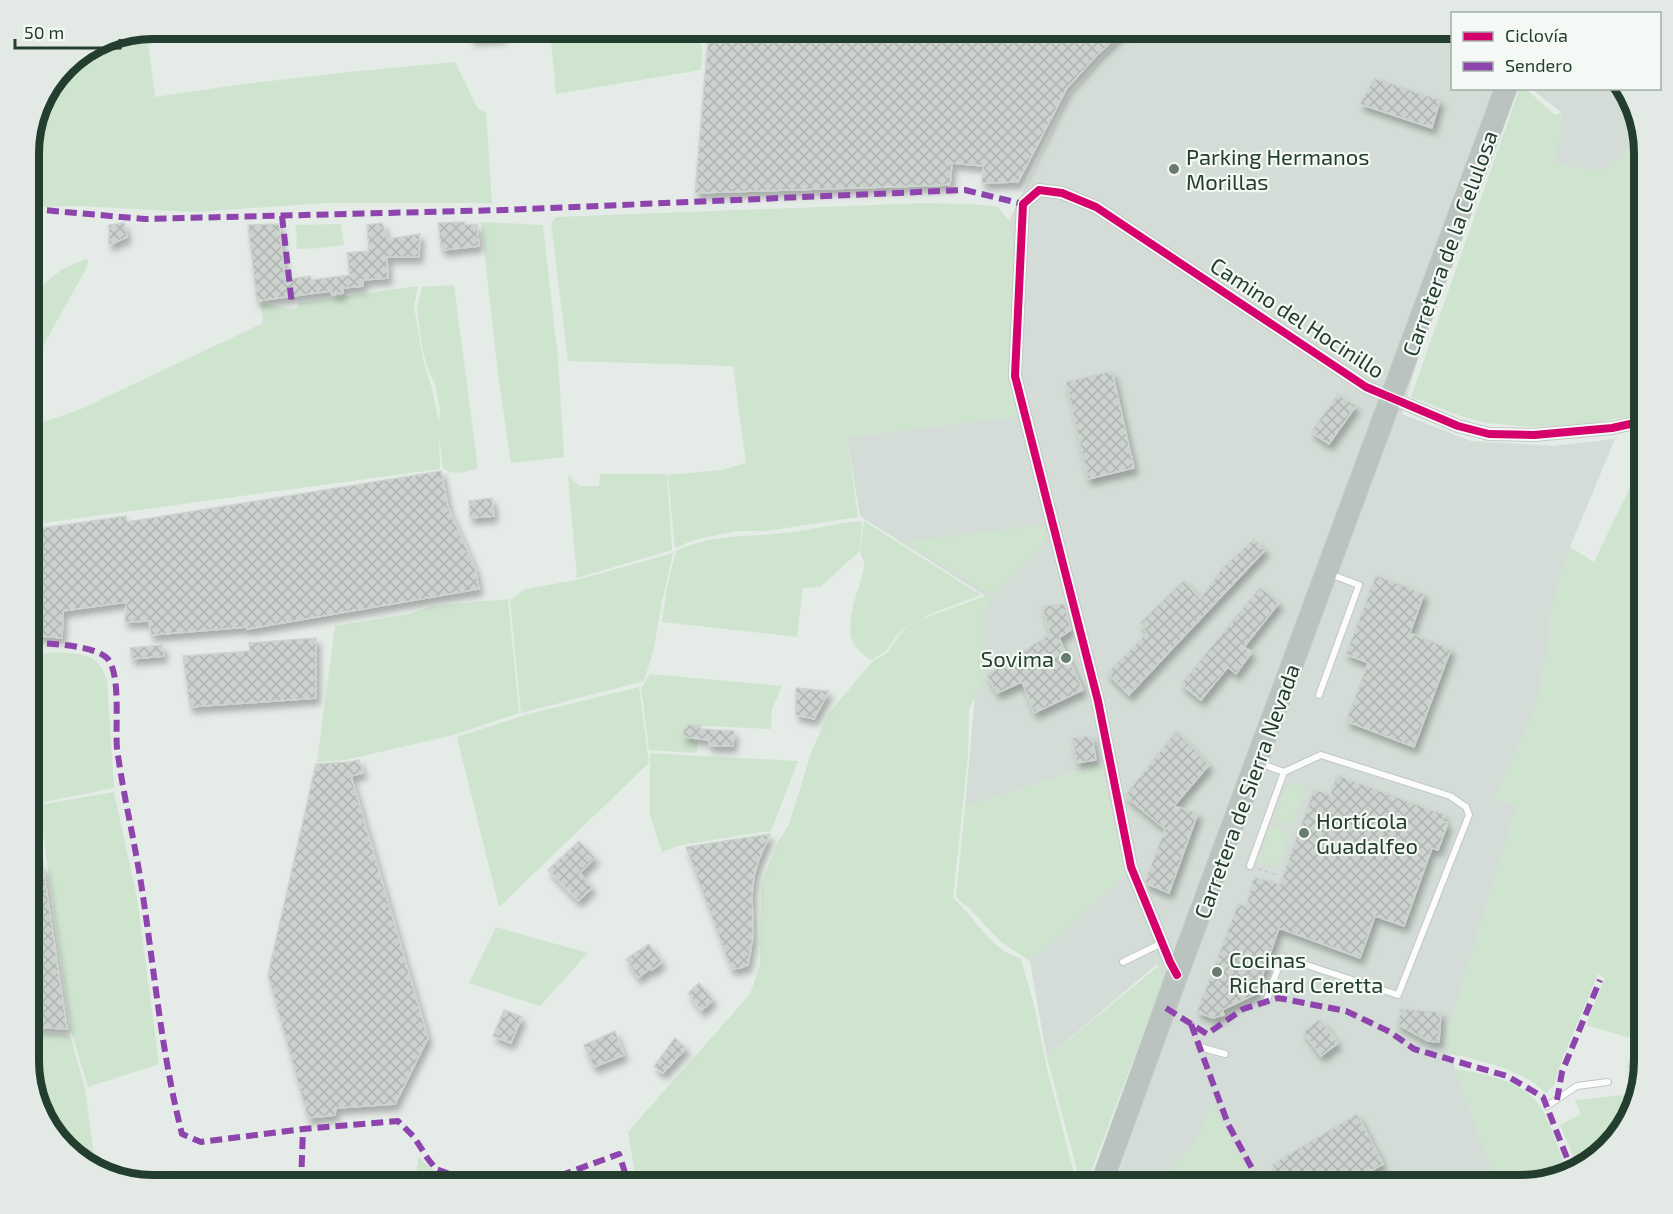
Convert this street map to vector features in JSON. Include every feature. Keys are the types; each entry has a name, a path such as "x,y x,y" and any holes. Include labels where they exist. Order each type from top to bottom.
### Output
{"highway":[{"name":"Carretera de la Celulosa","path":"1392,397 1505,90"},
{"name":"Carretera de Sierra Nevada","path":"1105,1175 1392,397"}],"street":[{"name":"Camino del Hocinillo","path":"1162,943 1131,867 1098,701 1015,376 1023,204 1039,190 1062,193 1096,207 1366,387 1458,426 1489,434 1534,435 1570,433 1634,423"},
{"path":"1162,943 1177,975"}],"lane":[{"path":"1320,695 1359,585 1327,573"},
{"path":"1256,762 1284,772 1321,755 1450,796 1466,807 1469,814 1398,995 1282,957 1266,1002"},
{"path":"1250,866 1284,772"},
{"path":"1123,962 1162,943"},
{"path":"1200,1047 1225,1054"},
{"path":"1547,1106 1577,1086 1608,1082"}],"path":[{"path":"1250,866 1278,875"}],"shaded area":[{"path":"1120,39 1451,39 1451,90 1496,90 1402,414 1471,441 1553,446 1615,439 1570,547 1551,612 1548,649 1536,708 1495,799 1517,807 1445,1042 1494,1175 1395,1175 1393,1170 1384,1175 1249,1175 1212,1104 1197,1140 1167,1175 1118,1175 1172,1020 1157,964 1047,1058 1030,961 1125,875 1101,764 965,807 984,595 860,516 847,437 1017,416 1008,371 1015,268 1009,221 1068,97"},
{"path":"1533,90 1616,90 1628,116 1634,147 1603,171 1554,165 1562,113"}],"green space":[{"path":"147,39 155,97 305,77 455,62 478,109 486,113 492,203 326,203 195,212 78,206 39,207 41,130 54,96 72,72 96,54 123,43"},
{"path":"551,39 700,39 701,70 556,94"},
{"path":"1519,90 1527,90 1555,115 1562,113 1554,165 1603,171 1634,147 1634,416 1584,425 1532,427 1486,423 1457,415 1411,397"},
{"path":"925,203 998,207 1009,221 1015,268 1008,371 1017,416 847,437 858,517 766,531 738,531 694,540 675,548 668,475 722,470 746,463 733,366 568,361 551,223 556,217"},
{"path":"481,222 543,225 558,358 564,457 511,463 498,374"},
{"path":"341,224 344,245 297,249 295,225"},
{"path":"87,258 87,267 39,353 39,289 61,270"},
{"path":"454,285 478,469 455,473 443,468 439,436 440,469 39,524 39,424 81,409 263,323 260,303 290,309 298,308 297,303 418,286 414,306 423,360 439,421 440,410 435,384 427,367 422,347 417,307 422,287"},
{"path":"600,474 667,474 672,550 577,578 568,475 579,486 599,486"},
{"path":"1634,479 1634,1039 1586,1025 1605,978 1598,974 1561,1062 1554,1085 1546,1093 1531,1081 1512,1072 1481,1061 1450,1054 1445,1042 1517,807 1495,799 1536,708 1548,649 1551,612 1570,547 1594,562"},
{"path":"862,521 860,551 820,587 803,588 797,637 662,622 667,587 676,551 716,539 785,533"},
{"path":"864,521 981,595 922,619 994,593 982,618 984,678 969,710 968,756 953,898 997,945 1021,959 1074,1175 636,1175 628,1132 750,994 760,965 761,885 778,842 789,824 812,750 829,713 873,661 888,652 903,630 921,620 901,630 886,651 871,660 853,643 850,622 864,567 861,542"},
{"path":"1044,525 1046,537 1033,554 996,591 985,592 905,542"},
{"path":"673,553 654,648 644,681 521,713 510,600 525,589 577,580"},
{"path":"508,599 519,713 453,735 346,760 317,762 335,626 410,614 432,606"},
{"path":"52,652 88,656 103,670 107,680 114,788 39,803 39,662 42,654"},
{"path":"650,674 782,686 772,709 771,729 687,725 686,737 699,739 696,753 649,750 641,688"},
{"path":"639,687 649,763 499,907 457,737 525,715"},
{"path":"650,753 798,761 771,831 681,845 662,852 650,815"},
{"path":"1101,764 1125,875 1030,961 1001,942 956,897 965,807"},
{"path":"1294,784 1305,788 1292,825 1274,819 1287,786"},
{"path":"114,792 137,898 159,1064 88,1087 71,1031 39,805"},
{"path":"1272,825 1289,832 1277,868 1258,861"},
{"path":"39,828 44,865 39,866"},
{"path":"496,927 588,953 540,1006 469,983"},
{"path":"1157,967 1164,978 1090,1175 1078,1175 1047,1058"},
{"path":"39,1033 70,1035 85,1088 95,1159 72,1142 62,1131 51,1112 41,1084"},
{"path":"1455,1069 1503,1080 1515,1085 1535,1099 1546,1117 1565,1166 1528,1175 1494,1175"},
{"path":"1629,1095 1611,1131 1595,1147 1575,1161 1560,1125 1581,1114 1575,1100"},
{"path":"1212,1103 1249,1175 1167,1175 1197,1140"},
{"path":"419,1157 442,1175 416,1175"}],"building":[{"path":"708,39 1114,39 1067,88 1018,182 982,183 983,166 952,163 950,185 695,193"},
{"path":"1374,78 1440,100 1432,128 1360,104"},
{"path":"464,222 465,225 477,224 479,246 443,250 438,223"},
{"path":"124,223 127,237 109,245 109,225"},
{"path":"382,223 388,239 420,234 419,257 387,257 388,278 363,280 363,286 343,288 343,293 332,295 331,291 257,301 248,225 279,224 285,280 310,276 311,280 350,275 347,253 369,251 367,225"},
{"path":"1112,371 1134,468 1088,479 1066,382"},
{"path":"1338,394 1356,406 1329,444 1311,432"},
{"path":"441,471 448,507 475,568 479,589 247,629 247,627 151,635 149,621 125,622 126,602 63,611 62,638 39,636 39,529 126,516 127,522"},
{"path":"492,498 494,516 470,518 469,501"},
{"path":"1254,539 1265,550 1129,695 1107,673 1147,633 1140,623 1184,580 1200,599 1223,567"},
{"path":"1376,575 1424,594 1410,633 1451,649 1414,747 1346,721 1368,663 1346,654"},
{"path":"1260,587 1279,603 1244,647 1252,652 1236,674 1228,667 1201,700 1181,684"},
{"path":"1065,604 1071,630 1059,638 1083,690 1034,713 1022,682 997,693 987,675 1050,634 1042,606"},
{"path":"316,638 316,698 190,707 183,656 250,651 249,643"},
{"path":"162,645 164,656 132,659 130,648"},
{"path":"796,688 829,691 814,719 796,715"},
{"path":"687,725 700,725 700,729 734,731 733,746 709,746 709,740 683,737 684,728 687,728"},
{"path":"1176,731 1209,765 1174,806 1198,813 1169,893 1145,881 1165,829 1125,796"},
{"path":"1092,736 1096,760 1077,763 1072,738"},
{"path":"359,760 363,773 351,776 428,1038 395,1104 336,1108 335,1115 308,1118 268,975 316,764"},
{"path":"1337,775 1445,815 1442,821 1448,823 1438,850 1432,848 1404,926 1375,916 1360,958 1279,928 1256,994 1222,1010 1224,1015 1213,1018 1197,1012 1238,904 1246,906 1254,877 1280,884 1314,789 1330,795"},
{"path":"770,834 754,876 753,937 748,965 731,969 686,847"},
{"path":"579,841 595,858 580,873 592,888 578,901 548,870"},
{"path":"43,866 67,1029 39,1028 39,867"},
{"path":"649,944 662,962 638,978 626,959"},
{"path":"699,983 713,1000 701,1011 688,993"},
{"path":"1401,1009 1441,1012 1439,1042 1428,1041 1397,1024"},
{"path":"504,1010 522,1017 511,1043 493,1036"},
{"path":"1320,1019 1338,1043 1321,1056 1303,1032"},
{"path":"615,1031 624,1055 594,1067 584,1045"},
{"path":"675,1038 686,1048 663,1073 654,1066"},
{"path":"1632,1049 1634,1050 1634,1068 1629,1067"},
{"path":"1357,1114 1383,1164 1364,1175 1278,1175 1272,1164"},
{"path":"171,1171 172,1175 155,1175"}],"marked path":[{"path":"39,210 145,219 505,210 965,190 1023,204"},
{"path":"282,216 292,305"},
{"path":"39,644 70,646 102,654 108,659 115,677 119,765 141,883 163,1040 182,1134 201,1142 303,1129 398,1121 414,1137 436,1169 452,1175"},
{"path":"1557,1100 1562,1072 1600,980"},
{"path":"1166,1008 1207,1034 1243,1009 1278,998 1346,1011 1390,1032 1414,1049 1507,1076 1543,1097 1569,1164"},
{"path":"1191,1024 1228,1124 1256,1175"},
{"path":"301,1175 303,1129"},
{"path":"562,1175 619,1154 626,1175"}],"cycle path":[{"path":"1177,975 1131,867 1098,701 1015,376 1023,204 1039,190 1062,193 1096,207 1366,387 1458,426 1489,434 1534,435 1612,428 1634,423"}],"place":[{"name":"Parking Hermanos Morillas","path":"1174,169"},
{"name":"Sovima","path":"1066,658"},
{"name":"Hortícola Guadalfeo","path":"1304,833"},
{"name":"Cocinas Richard Ceretta","path":"1217,972"}]}
